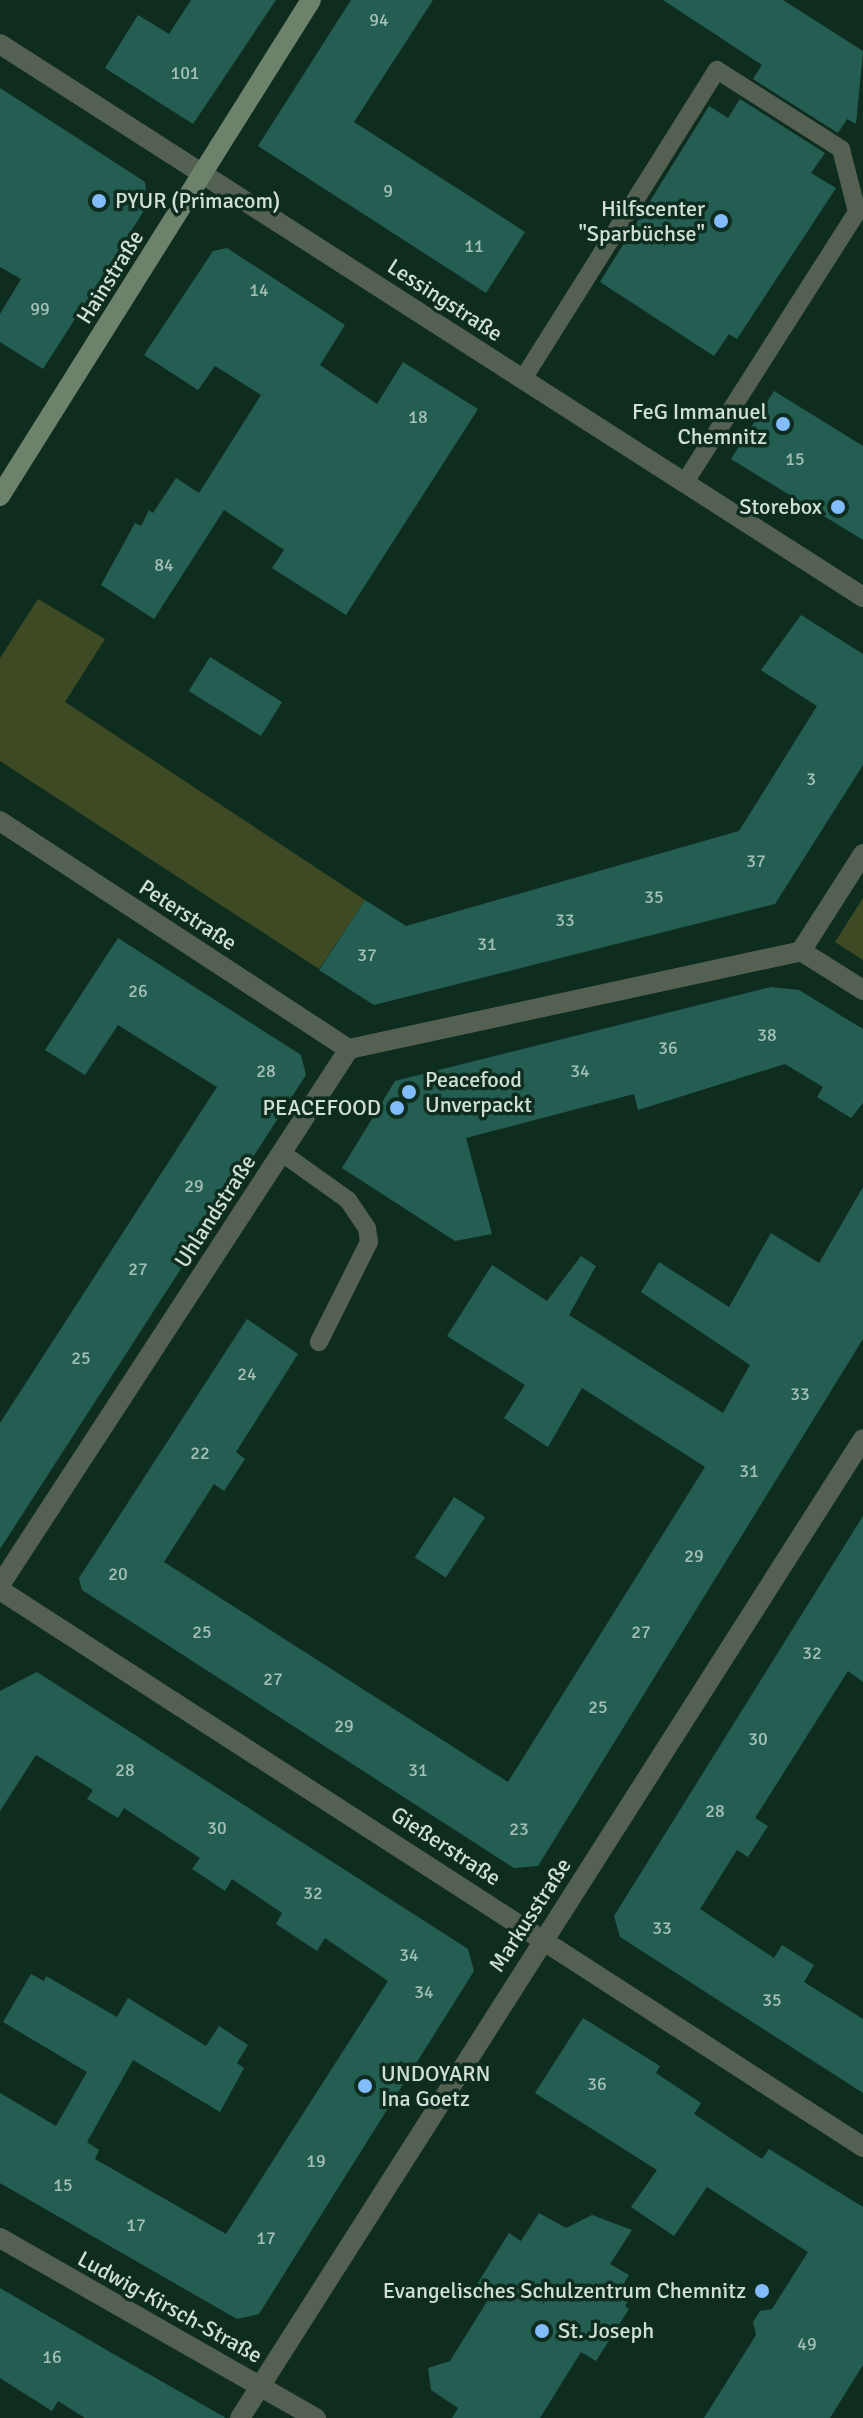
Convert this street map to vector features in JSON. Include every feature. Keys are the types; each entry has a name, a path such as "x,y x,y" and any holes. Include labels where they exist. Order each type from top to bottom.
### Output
{"street":[{"name":"Hainstraße","path":"0,496 311,0"},
{"name":"Lessingstraße","path":"0,44 863,597"},
{"name":"Peterstraße","path":"0,821 349,1049"},
{"path":"801,951 863,854"},
{"path":"349,1049 801,951 863,990"},
{"name":"Uhlandstraße","path":"0,1587 349,1049"},
{"name":"Markusstraße","path":"240,2418 863,1439"},
{"name":"Gießerstraße","path":"0,1587 863,2147"},
{"name":"Ludwig-Kirsch-Straße","path":"0,2238 316,2418"}],"lane":[{"path":"523,379 717,70 841,149 857,212 685,482"},
{"path":"282,1153 348,1200 367,1228 369,1242 319,1342"}],"green space":[{"path":"38,599 105,639 65,702 365,900 319,969 0,761 0,658"},
{"path":"863,898 863,960 835,942"}],"building":[{"path":"191,0 276,0 193,124 105,68 138,15 169,34"},
{"path":"351,0 433,0 354,122 525,232 486,293 258,146"},
{"path":"663,0 783,0 863,51 856,124 847,119 838,133 753,79 762,65"},
{"path":"0,88 145,182 147,206 43,369 0,342 0,314 21,279 0,267"},
{"name":"Hilfscenter \"Sparbüchse\"","path":"740,99 825,153 811,173 836,188 737,339 729,334 714,356 600,282 709,106 728,118"},
{"path":"227,248 345,325 320,365 377,404 403,362 478,409 346,615 272,568 284,550 224,510 154,619 101,585 135,523 141,526 149,510 153,513 176,478 199,493 261,395 215,366 198,390 144,355 213,251"},
{"path":"774,391 863,446 863,540 731,459"},
{"path":"801,615 863,654 863,765 775,904 374,1005 319,970 365,900 406,926 739,831 817,706 761,670"},
{"path":"210,657 282,702 261,736 189,691"},
{"path":"118,938 301,1055 306,1075 0,1549 0,1423 217,1087 118,1025 85,1075 45,1050"},
{"path":"771,987 799,990 863,1029 863,1103 851,1118 817,1097 823,1087 785,1064 638,1110 634,1094 466,1138 492,1234 455,1241 342,1168 395,1081"},
{"path":"863,1187 863,1339 538,1866 514,1868 82,1590 79,1578 247,1319 298,1354 236,1452 245,1459 224,1491 214,1484 164,1562 508,1782 705,1467 582,1388 548,1447 504,1418 525,1385 447,1336 492,1265 547,1301 581,1256 596,1266 569,1315 723,1413 750,1365 641,1292 659,1262 729,1307 771,1233 819,1263"},
{"path":"454,1497 485,1517 446,1578 415,1557"},
{"path":"863,1516 863,1682 848,1671 755,1818 768,1826 748,1857 737,1850 700,1909 774,1958 782,1945 814,1965 804,1982 863,2019 863,2093 620,1937 614,1916"},
{"path":"37,1672 468,1949 474,1971 259,2314 237,2319 0,2183 0,2093 56,2126 87,2072 3,2022 31,1974 44,1981 46,1976 117,2017 128,1998 206,2046 219,2026 248,2045 237,2063 244,2068 220,2112 133,2060 87,2142 99,2150 95,2159 226,2234 388,1981 325,1938 317,1951 276,1924 282,1913 232,1879 225,1891 192,1869 200,1858 124,1808 118,1818 87,1799 93,1790 36,1755 0,1811 0,1691"},
{"path":"583,2018 660,2066 656,2073 701,2103 694,2114 762,2159 769,2149 863,2207 863,2365 830,2418 704,2418 756,2335 753,2322 760,2311 772,2309 808,2252 707,2187 674,2236 631,2207 657,2170 535,2093"},
{"name":"St. Joseph","path":"539,2213 566,2228 592,2215 632,2230 610,2264 629,2275 624,2283 635,2290 625,2306 629,2309 596,2361 581,2352 540,2418 452,2418 458,2408 431,2390 428,2368 450,2361 491,2295 476,2286 509,2233 521,2241"},
{"path":"0,2288 226,2418 85,2418 58,2401 52,2411 0,2378"}],"place":[{"name":"PYUR (Primacom)","path":"99,201"},
{"name":"Hilfscenter \"Sparbüchse\"","path":"721,221"},
{"name":"FeG Immanuel Chemnitz","path":"783,424"},
{"name":"Storebox","path":"838,507"},
{"name":"Peacefood Unverpackt","path":"409,1092"},
{"name":"PEACEFOOD","path":"397,1108"},
{"name":"UNDOYARN Ina Goetz","path":"365,2086"},
{"name":"Evangelisches Schulzentrum Chemnitz","path":"762,2291"},
{"name":"St. Joseph","path":"542,2331"}]}
